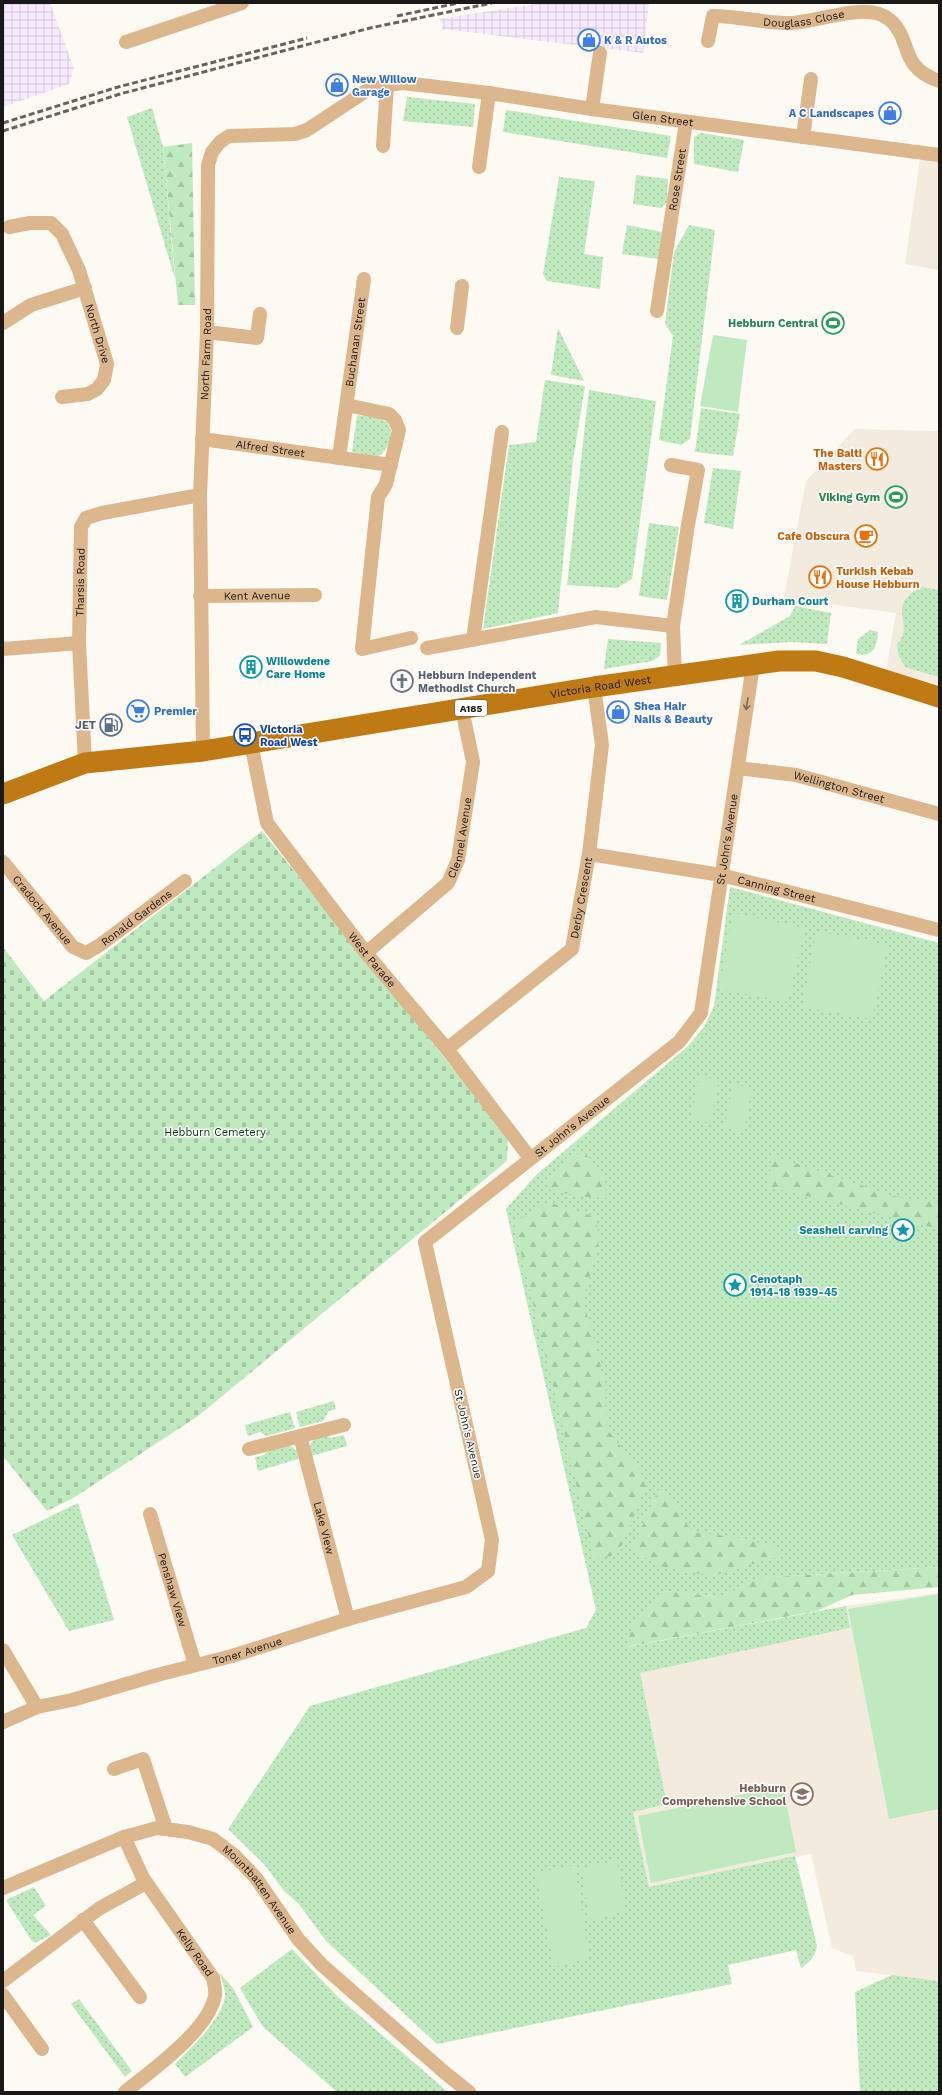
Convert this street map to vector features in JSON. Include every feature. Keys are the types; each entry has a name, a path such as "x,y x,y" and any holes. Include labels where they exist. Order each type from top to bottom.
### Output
{"main road":[{"name":"Victoria Road West","path":"3,794 85,763 203,751 462,710 594,687 779,661 816,661 843,666 939,697"}],"street":[{"path":"126,42 242,3"},
{"path":"708,41 713,9"},
{"name":"Douglass Close","path":"713,9 729,16 752,20 790,23 812,21 862,11 878,12 890,20 897,29 916,68 939,81"},
{"path":"592,109 600,53"},
{"path":"802,137 811,79"},
{"name":"Glen Street","path":"387,85 403,84 489,93 686,122 939,155"},
{"path":"383,146 387,85"},
{"name":"North Farm Road","path":"203,751 200,495 207,332 208,165 212,152 220,142 229,136 249,134 285,134 307,130 366,92 387,85"},
{"path":"479,167 489,93"},
{"name":"Rose Street","path":"657,311 670,237 686,122"},
{"name":"North Drive","path":"9,227 30,223 51,223 62,234 85,288 108,364 104,380 97,389 88,394 62,397"},
{"name":"Buchanan Street","path":"347,406 364,279"},
{"path":"457,328 462,286"},
{"path":"3,323 31,305 85,288"},
{"path":"207,332 257,338 260,314"},
{"path":"339,457 347,406 389,414 395,420 399,430 386,484 378,497 362,649 411,638"},
{"path":"473,640 502,432"},
{"name":"Alfred Street","path":"202,439 391,465"},
{"path":"671,465 698,470 686,533 673,626 675,676"},
{"name":"Tharsis Road","path":"85,763 79,643 81,527 86,518 102,513 200,495"},
{"name":"Kent Avenue","path":"200,596 315,596"},
{"path":"427,648 596,617 673,626"},
{"path":"3,649 79,643"},
{"name":"St John's Avenue","path":"488,1571 492,1540 425,1242 679,1042 701,1013 753,665"},
{"name":"Derby Crescent","path":"447,1050 572,950 589,854 602,745 594,687"},
{"name":"Clennel Avenue","path":"366,953 448,882 458,860 473,762 462,710"},
{"name":"West Parade","path":"251,743 267,823 366,953 447,1050 530,1158"},
{"name":"Wellington Street","path":"738,768 796,775 939,814"},
{"name":"Canning Street","path":"589,854 721,875 939,930"},
{"name":"Cradock Avenue","path":"3,862 73,947 86,953"},
{"name":"Ronald Gardens","path":"86,953 100,945 185,882"},
{"path":"250,1449 344,1425"},
{"name":"Lake View","path":"300,1436 348,1619"},
{"name":"Penshaw View","path":"150,1514 195,1665"},
{"name":"Toner Avenue","path":"3,1722 37,1707 72,1700 232,1656 348,1619 466,1587 488,1571"},
{"path":"3,1650 37,1707"},
{"path":"114,1769 143,1759 166,1829"},
{"name":"Mountbatten Avenue","path":"3,1888 124,1837 157,1828 188,1832 213,1839 235,1856 256,1878 298,1939 322,1965 444,2072 469,2092"},
{"name":"Kelly Road","path":"124,1837 146,1883 214,1978 216,1995 210,2012 184,2043 125,2092"},
{"path":"3,1982 100,1908 146,1883"},
{"path":"84,1920 140,1996"},
{"path":"3,1995 42,2049"}],"shaded area":[{"path":"3,3 50,3 74,68 69,84 3,107"},
{"path":"541,3 649,3 643,53 442,29 440,19"},
{"path":"920,159 939,162 939,270 905,264"},
{"path":"855,429 939,431 939,684 886,672 896,613 784,598 806,481"},
{"name":"Hebburn Comprehensive School","path":"939,1593 939,1981 856,1971 853,1956 832,1948 811,1854 649,1887 633,1812 667,1804 640,1673 850,1628 846,1606"}],"green space":[{"path":"407,97 475,104 473,127 403,121"},
{"path":"152,108 163,147 175,279 127,117"},
{"path":"506,110 671,136 667,158 503,132"},
{"path":"701,133 744,140 738,172 694,164 694,137"},
{"path":"192,143 195,305 178,305 163,147"},
{"path":"636,175 668,179 667,202 661,208 633,204"},
{"path":"559,177 595,181 584,254 603,257 600,289 547,281 543,274"},
{"path":"627,225 662,232 659,259 622,254"},
{"path":"689,225 715,230 690,439 681,445 659,440 673,336 665,324 674,252"},
{"path":"558,328 584,381 551,375"},
{"path":"713,335 747,340 738,412 700,406"},
{"path":"545,380 585,386 573,460 558,613 483,629 509,445 536,442"},
{"path":"589,390 656,401 632,579 617,588 567,585"},
{"path":"701,408 740,414 733,456 695,452"},
{"path":"357,415 374,417 388,423 391,433 390,439 385,450 377,457 352,452"},
{"path":"713,468 741,471 733,529 704,523"},
{"path":"649,523 679,527 667,600 639,596"},
{"path":"923,587 939,590 939,677 905,667 899,656 897,644 902,637 904,630 902,608 905,600 911,593"},
{"path":"795,606 831,613 827,644 791,642 739,645 790,616"},
{"path":"870,630 878,632 875,647 870,653 862,655 856,654 858,639"},
{"path":"608,639 661,643 660,656 652,661 604,669"},
{"name":"Hebburn Cemetery","path":"262,831 508,1137 507,1161 198,1416 75,1497 47,1511 3,1456 3,947 44,1001"},
{"path":"730,887 939,943 939,1567 758,1578 722,1597 663,1591 627,1647 846,1606 850,1628 640,1673 667,1804 633,1812 649,1887 795,1856 817,1946 815,1953 809,1961 801,1968 796,1950 728,1965 732,1984 437,2044 326,1941 299,1904 284,1891 264,1864 228,1829 310,1706 586,1628 596,1610 506,1209 536,1175 687,1047 704,1027 714,1006"},
{"path":"733,913 805,928 788,1002 719,989"},
{"path":"816,931 888,945 872,1019 802,1007"},
{"path":"699,1076 719,1080 711,1123 691,1119"},
{"path":"733,1084 752,1088 744,1132 724,1128"},
{"path":"583,1150 604,1177 607,1198 583,1197 550,1190 549,1178"},
{"path":"774,1156 893,1196 939,1203 939,1229 766,1186"},
{"path":"548,1202 596,1217 599,1241 583,1301 595,1342 605,1385 607,1429 647,1481 623,1544 611,1556 594,1559 514,1223"},
{"path":"334,1401 336,1409 329,1411 323,1421 300,1427 296,1412"},
{"path":"290,1412 295,1428 267,1436 260,1432 248,1436 245,1425"},
{"path":"325,1434 331,1438 344,1435 347,1446 311,1456 308,1448 315,1438"},
{"path":"290,1445 297,1451 298,1459 258,1471 255,1457 264,1455 273,1446"},
{"path":"658,1490 674,1502 692,1532 734,1537 770,1545 781,1556 711,1576 665,1567 631,1551"},
{"path":"78,1503 114,1620 69,1631 12,1535"},
{"path":"939,1567 939,1587 852,1595 817,1611 626,1647 633,1625 663,1591 722,1597 758,1578"},
{"path":"939,1594 939,1809 889,1819 848,1609"},
{"path":"783,1786 796,1852 651,1883 638,1816"},
{"path":"617,1860 626,1911 590,1921 581,1868"},
{"path":"575,1865 589,1958 554,1967 536,1873"},
{"path":"34,1887 46,1906 33,1915 51,1935 35,1943 31,1940 6,1900"},
{"path":"292,1949 338,1997 448,2092 337,2092 263,2027 240,1988"},
{"path":"219,1972 233,1988 253,2027 185,2077 175,2064 205,2033 223,2005 225,1990"},
{"path":"892,1975 939,1981 939,2092 860,2092 855,1992"},
{"path":"79,1999 132,2071 125,2077 71,2004"}],"railway":[{"path":"397,16 458,3"},
{"path":"3,131 120,94 370,28 492,3"},
{"path":"3,123 118,87 307,38"}],"place":[{"name":"K & R Autos","path":"589,40"},
{"name":"New Willow Garage","path":"337,85"},
{"name":"A C Landscapes","path":"890,113"},
{"name":"Hebburn Central","path":"833,323"},
{"name":"The Balti Masters","path":"877,459"},
{"name":"Viking Gym","path":"896,497"},
{"name":"Cafe Obscura","path":"866,536"},
{"name":"Turkish Kebab House Hebburn","path":"820,577"},
{"name":"Durham Court","path":"737,601"},
{"name":"Willowdene Care Home","path":"251,667"},
{"name":"Hebburn Independent Methodist Church","path":"402,681"},
{"name":"Premier","path":"138,711"},
{"name":"Shea Hair Nails & Beauty","path":"618,712"},
{"name":"JET","path":"111,725"},
{"name":"Victoria Road West","path":"245,735"},
{"name":"Seashell carving","path":"903,1230"},
{"name":"Cenotaph 1914-18 1939-45","path":"735,1285"},
{"name":"Hebburn Comprehensive School","path":"802,1794"}]}
